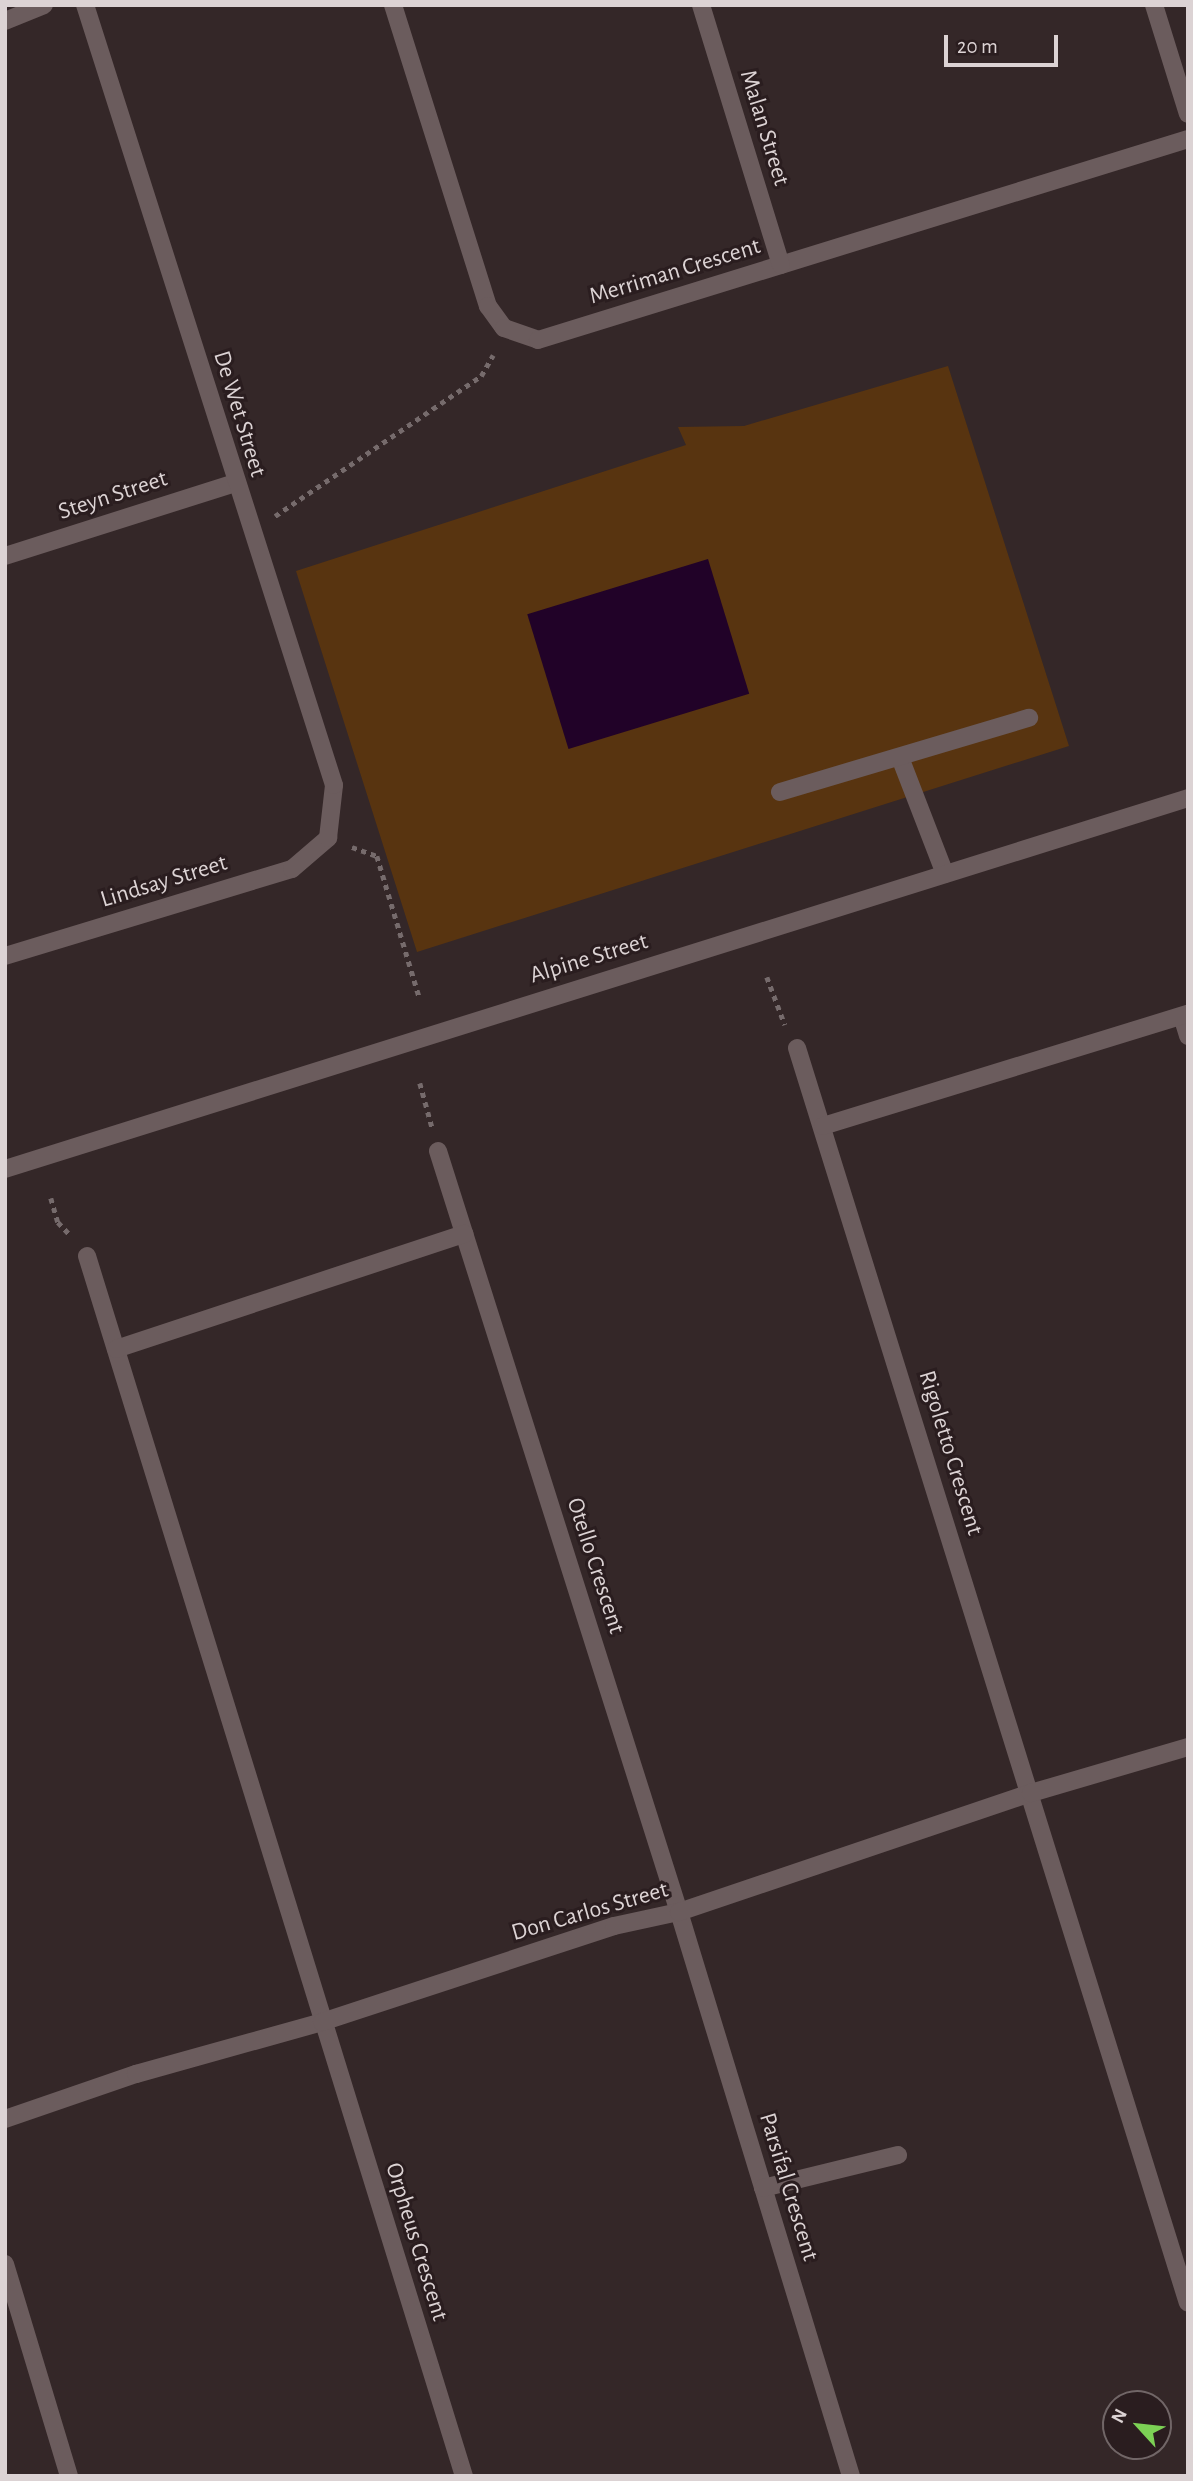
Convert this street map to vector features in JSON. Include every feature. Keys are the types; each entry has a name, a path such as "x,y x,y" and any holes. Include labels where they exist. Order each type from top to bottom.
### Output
{"street":[{"path":"5,21 44,5"},
{"name":"De Wet Street","path":"85,5 235,483 334,785 328,838"},
{"name":"Merriman Crescent","path":"393,5 488,306 504,328 538,340 1188,139"},
{"name":"Malan Street","path":"701,5 780,265"},
{"path":"1154,5 1188,114"},
{"name":"Steyn Street","path":"5,556 235,483"},
{"path":"780,792 901,760 1029,718"},
{"path":"901,760 945,874"},
{"name":"Alpine Street","path":"5,1169 1188,798"},
{"name":"Lindsay Street","path":"5,956 292,869 328,838"},
{"path":"823,1126 1185,1015 1188,1036"},
{"name":"Rigoletto Crescent","path":"793,1042 823,1126 1031,1793"},
{"name":"Otello Crescent","path":"438,1152 679,1912"},
{"path":"116,1349 464,1234"},
{"path":"87,1256 323,2022"},
{"name":"Don Carlos Street","path":"5,2119 136,2074 323,2022 614,1926 679,1912 1031,1793 1188,1747"},
{"path":"1031,1793 1188,2303"},
{"name":"Parsifal Crescent","path":"679,1912 851,2476"},
{"name":"Orpheus Crescent","path":"323,2022 464,2476"},
{"path":"763,2188 898,2155"},
{"path":"5,2264 69,2476"}],"path":[{"path":"251,531 481,376 493,355"},
{"path":"328,838 377,856 419,996"},
{"path":"767,977 793,1042"},
{"path":"421,1083 438,1152"},
{"path":"51,1198 58,1222 87,1256"}],"shaded area":[{"path":"948,366 1069,746 417,952 296,571 686,445 678,427 744,426"},
{"path":"708,559 749,694 568,749 527,614"}]}
